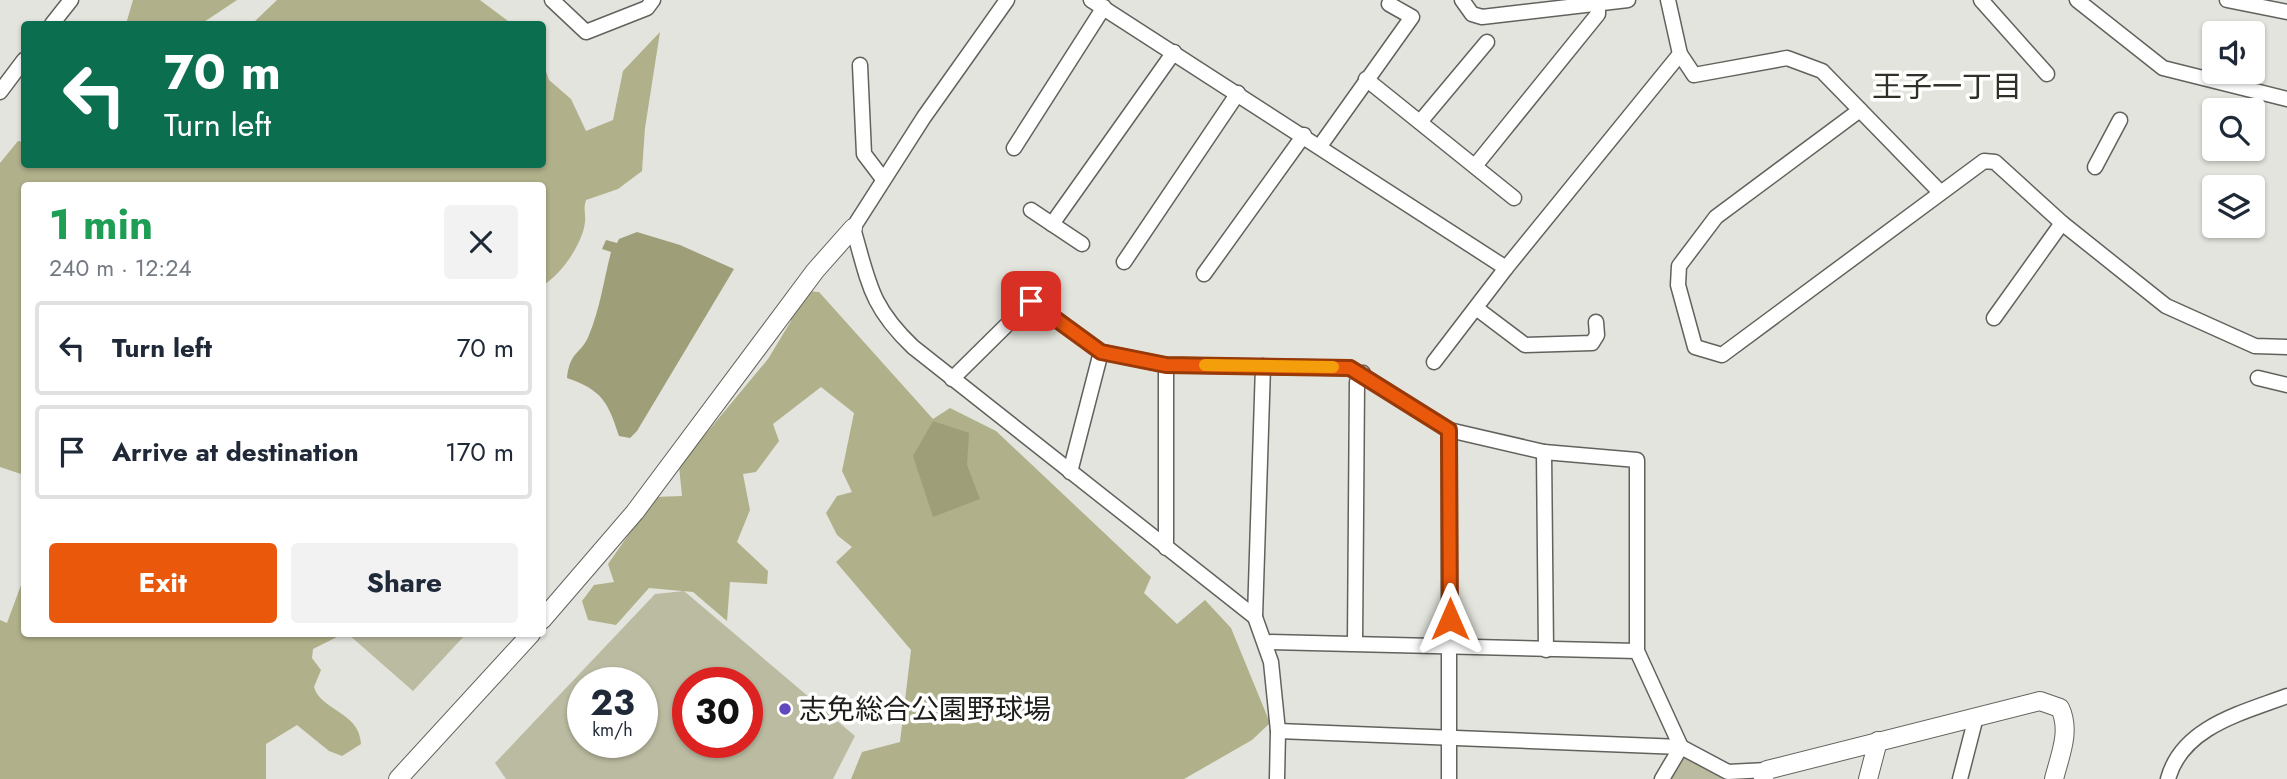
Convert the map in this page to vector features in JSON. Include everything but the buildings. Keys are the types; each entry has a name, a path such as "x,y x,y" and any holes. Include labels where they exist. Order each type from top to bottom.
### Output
{"street":[{"path":"54,21 71,0"},
{"path":"552,0 586,32 647,8 653,0"},
{"path":"546,615 635,512 815,271 853,229 883,179 1007,0"},
{"path":"1462,0 1472,14 1482,17 1628,0"},
{"path":"1668,0 1680,54 1694,75 1787,58 1822,71 1939,191"},
{"path":"1981,0 2047,74"},
{"path":"2077,0 2163,68 2287,99"},
{"path":"2227,0 2287,12"},
{"path":"1014,148 1098,3 1506,268"},
{"path":"1320,146 1412,17 1389,4"},
{"path":"1475,166 1598,14 1598,5"},
{"path":"1420,122 1487,42"},
{"path":"1052,224 1174,52"},
{"path":"1434,362 1506,268 1680,54"},
{"path":"0,92 21,64"},
{"path":"860,65 864,154 883,179"},
{"path":"1366,79 1514,198"},
{"path":"1124,261 1238,93"},
{"path":"1860,110 1716,217 1679,267 1678,285 1695,347 1722,355 1835,273 1939,191 1983,161 1995,162 2062,223 2166,306 2255,346 2287,347"},
{"path":"2095,167 2120,120"},
{"path":"1204,274 1304,135"},
{"path":"1031,210 1082,244"},
{"path":"1994,318 2062,223"},
{"path":"853,229 873,299 887,323 952,379 1255,617"},
{"path":"952,379 1031,301 1101,352 1166,365 1350,368 1363,373 1449,430 1544,452 1637,460 1637,651 1681,747"},
{"path":"1476,308 1525,345 1592,343 1597,335 1596,322"},
{"path":"1070,472 1101,352"},
{"path":"1166,365 1167,548"},
{"path":"1263,366 1255,617 1271,662 1278,731 1277,779"},
{"path":"1355,643 1357,382 1363,373"},
{"path":"2258,378 2287,385"},
{"path":"1449,430 1449,779"},
{"path":"1544,452 1545,650"},
{"path":"398,779 528,637"},
{"path":"1265,642 1637,651"},
{"path":"2168,779 2171,767 2193,738 2223,720 2287,696"},
{"path":"1278,731 1681,747 1728,772 1765,774 1878,741 2040,701 2060,708 2065,719 2065,737 2054,779"},
{"path":"1960,779 1976,718"},
{"path":"1868,779 1878,741"},
{"path":"1662,779 1681,747"}],"shaded area":[{"path":"133,0 237,0 206,21 127,21"},
{"path":"277,0 480,0 508,21 255,21"},
{"path":"660,32 645,128 642,171 618,189 586,200 585,222 576,249 557,274 546,283 546,182 21,182 21,474 0,467 0,163 18,141 21,142 21,168 546,168 546,72 549,80 571,99 586,131 613,120 623,71"},
{"path":"637,232 680,245 734,269 637,431 630,438 619,436 607,406 596,393 567,378 573,357 586,341 596,315 611,252 602,249 606,240 617,243 619,239"},
{"path":"791,290 819,292 933,419 950,408 996,431 1151,577 1144,593 1177,624 1205,600 1231,628 1270,723 1252,740 1184,779 851,779 862,752 900,742 911,650 836,562 852,547 837,535 826,513 837,496 852,492 842,471 854,413 821,387 773,424 779,441 756,472 743,474 750,510 737,542 768,571 767,584 730,582 727,621 693,592 649,588 616,625 588,620 582,601 594,585 614,582 608,564 655,497 682,496 679,466 768,359 791,321"},
{"path":"933,421 969,433 967,465 980,499 933,517 913,456"},
{"path":"21,585 21,637 337,637 313,649 312,658 321,670 314,687 324,701 354,725 361,744 342,756 329,751 297,725 266,744 266,779 0,779 0,620 7,623"},
{"name":"志免総合公園野球場","path":"684,591 855,736 833,779 506,779 495,763 567,687 567,758 658,758 658,667 586,667 655,594"},
{"path":"351,637 463,637 413,691"},
{"path":"1683,754 1723,779 1669,779"}],"slow traffic":[{"path":"1205,365 1333,367"}],"place":[{"name":"志免総合公園野球場","path":"785,709"}],"district":[{"name":"王子一丁目","path":"1947,87"}],"route":[{"path":"1031,301 1101,352 1166,365 1350,368 1363,373 1449,430 1450,619"}]}
